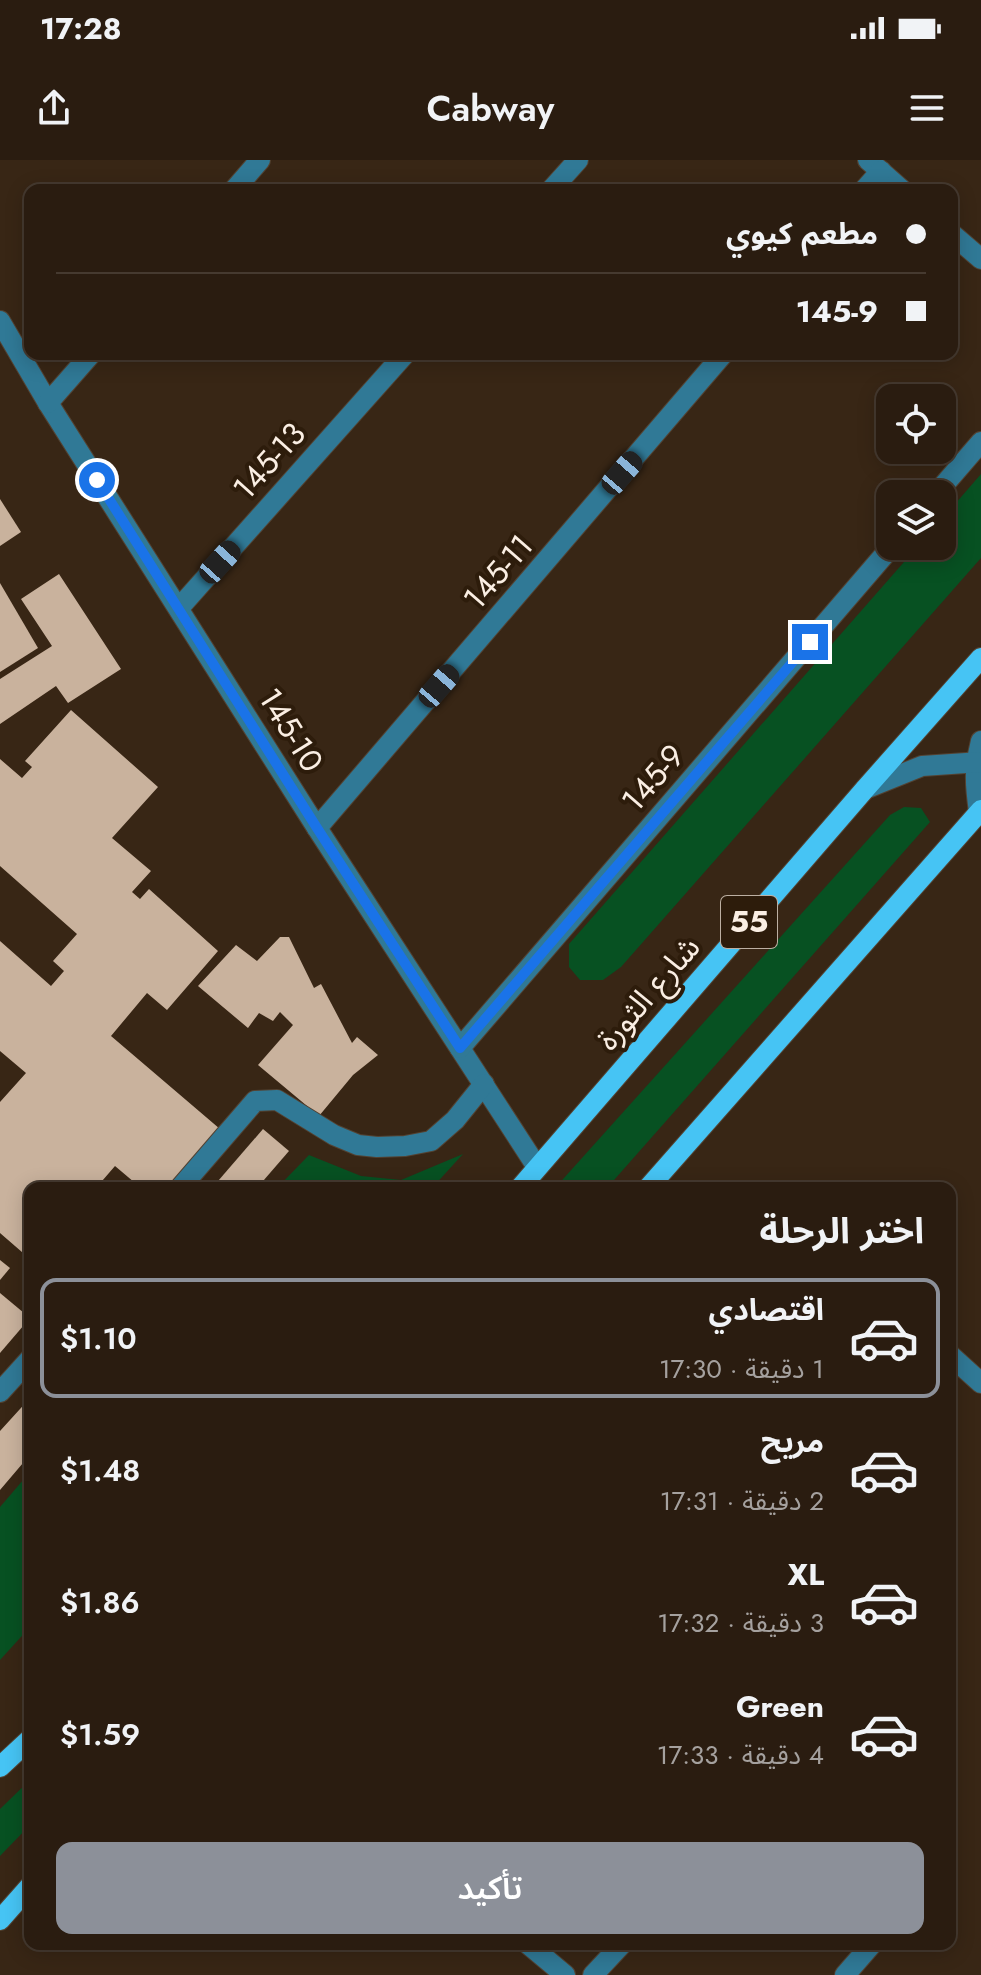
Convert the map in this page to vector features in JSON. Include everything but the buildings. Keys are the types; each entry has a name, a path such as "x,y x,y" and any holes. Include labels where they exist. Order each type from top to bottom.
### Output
{"main road":[{"name":"شارع الثورة","path":"525,1182 981,658"},
{"path":"653,1182 980,812"},
{"path":"0,1767 24,1745"},
{"path":"0,1920 24,1893"}],"street":[{"path":"239,184 260,160"},
{"path":"556,184 578,160"},
{"path":"866,184 874,165 895,184"},
{"path":"958,239 981,259"},
{"name":"145-10","path":"0,321 48,403 317,828 537,1167"},
{"path":"48,403 86,360"},
{"name":"145-13","path":"179,608 400,360"},
{"name":"145-11","path":"317,828 718,360"},
{"path":"948,480 981,442"},
{"name":"145-9","path":"460,1048 880,560"},
{"path":"980,812 975,784 981,741"},
{"path":"865,789 922,766 978,762"},
{"path":"185,1182 255,1101 277,1100 334,1135 358,1145 405,1146 431,1141 455,1120 484,1084"},
{"path":"956,1360 981,1383"},
{"path":"0,1392 24,1366"},
{"path":"535,1950 565,1975"},
{"path":"593,1975 616,1950"},
{"path":"845,1975 867,1950"}],"green space":[{"path":"981,474 981,558 621,967 603,980 580,980 569,967 569,944 906,560 956,560 956,503"},
{"path":"904,807 921,808 930,822 612,1182 560,1182 890,815"},
{"path":"463,1154 437,1182 283,1182 309,1155 361,1176 401,1180"},
{"path":"24,1479 24,1634 0,1660 0,1507"},
{"path":"24,1786 24,1831 0,1856 0,1809"}],"route":[{"path":"97,480 460,1048 810,642"}]}
